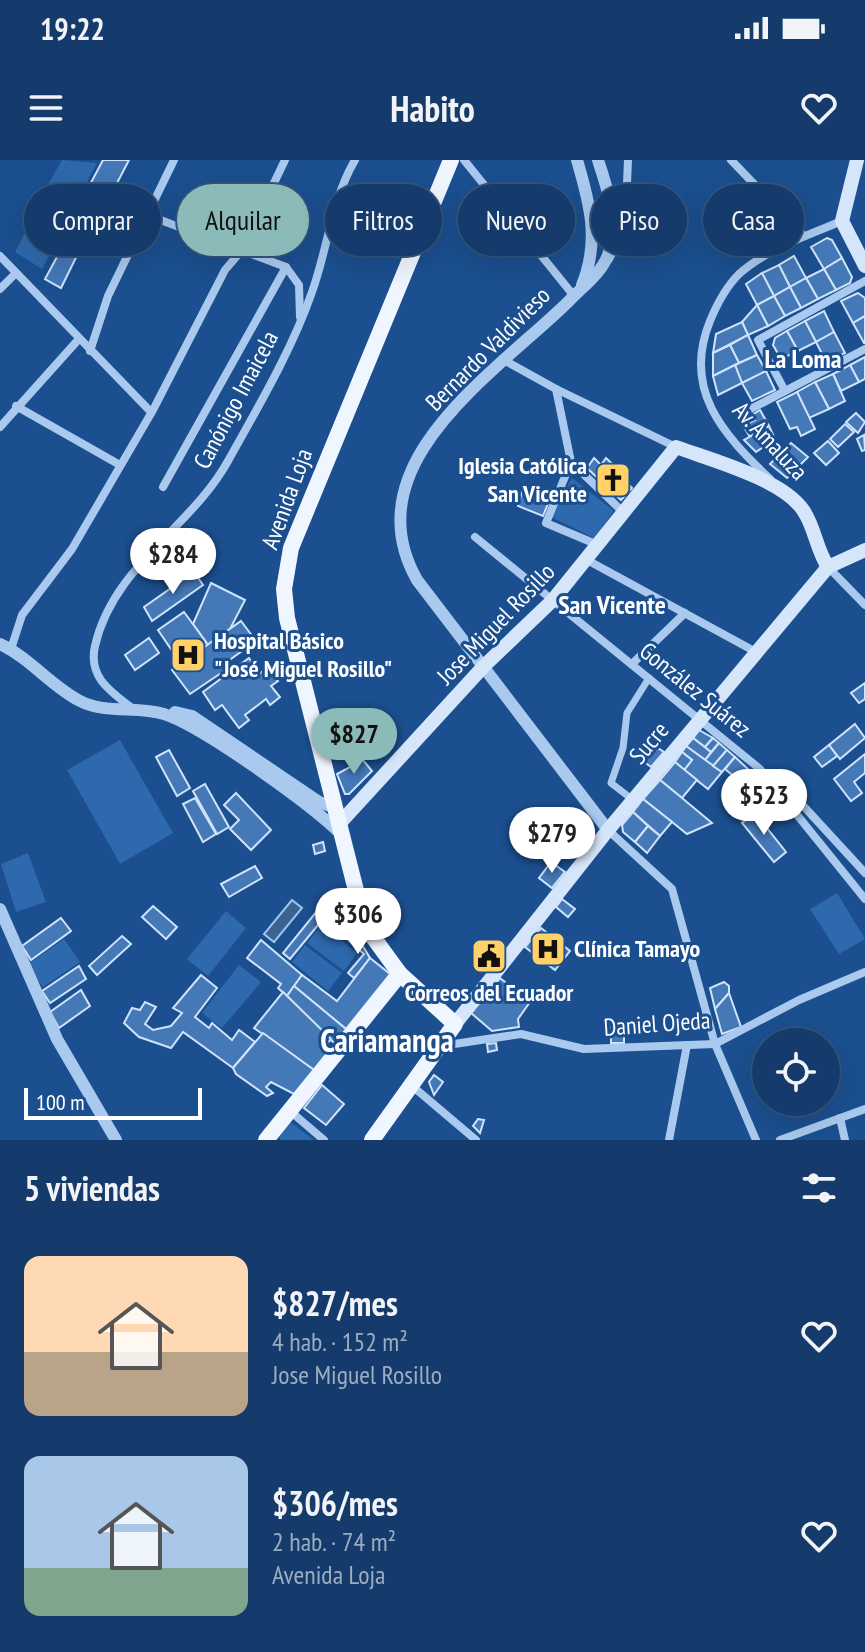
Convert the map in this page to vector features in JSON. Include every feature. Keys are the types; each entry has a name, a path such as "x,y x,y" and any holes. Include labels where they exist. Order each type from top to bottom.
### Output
{"main road":[{"name":"Avenida Loja","path":"451,160 291,548 284,589 287,618 365,926 400,974 455,1024"},
{"path":"857,160 842,221 865,266"},
{"name":"Jose Miguel Rosillo","path":"339,822 484,666 553,600 676,447"},
{"path":"676,447 784,492"},
{"name":"Av. Amaluza","path":"784,492 804,511 828,567"},
{"name":"Sucre","path":"372,1140 455,1024 700,719 828,567 865,550"},
{"path":"267,1140 400,974"}],"street":[{"path":"161,186 174,160"},
{"path":"274,184 285,160"},
{"name":"Canónigo Imaicela","path":"132,708 96,673 93,658 96,641 122,585 136,565 207,495 300,321 313,291 343,181 355,160"},
{"path":"464,160 577,292"},
{"name":"Bernardo Valdivieso","path":"577,160 593,227 592,256 577,292"},
{"path":"598,160 613,220 612,243 605,262"},
{"path":"605,262 614,254 625,229 628,160"},
{"path":"731,160 754,184"},
{"name":"Av. Amaluza","path":"804,236 842,221"},
{"path":"0,256 151,412"},
{"path":"90,351 108,296 127,256"},
{"path":"237,256 225,270 151,412 72,549 22,615 6,647 80,701 99,707 192,716 319,802 339,822"},
{"path":"258,256 286,267 299,285 300,321"},
{"name":"Av. Amaluza","path":"770,256 740,274 725,291 705,334 700,357 704,390 720,425 784,492"},
{"name":"Bernardo Valdivieso","path":"605,262 538,331 502,359 413,460 404,487 399,529 401,545 417,580 608,830 672,889 715,1044 756,1140"},
{"path":"163,487 286,267"},
{"path":"0,289 16,273"},
{"path":"785,391 758,340 865,281"},
{"path":"0,427 78,340"},
{"path":"747,411 865,349"},
{"path":"502,359 556,389 676,447"},
{"path":"556,389 571,462 546,523 599,545"},
{"path":"16,406 120,465"},
{"path":"571,462 624,513"},
{"name":"González Suárez","path":"475,537 760,769 865,899"},
{"path":"587,560 756,652"},
{"path":"828,567 865,605"},
{"path":"632,664 685,613"},
{"path":"633,800 611,783 623,748 627,713 649,678"},
{"path":"160,713 188,724 303,803 339,822"},
{"name":"González Suárez","path":"775,786 797,799 865,873"},
{"path":"0,909 57,1039 116,1140"},
{"name":"Daniel Ojeda","path":"439,1047 521,1034 584,1049 715,1044 799,1000 865,972"},
{"path":"669,1140 687,1045"},
{"path":"411,1085 476,1140"},
{"path":"780,1140 865,1109"},
{"path":"290,1111 324,1140"},
{"path":"840,1118 845,1140"}],"shaded area":[{"path":"62,160 97,163 86,184 48,184"},
{"path":"24,235 24,256 49,256 42,269 15,252"},
{"path":"572,478 614,511 594,538 551,517"},
{"path":"120,740 173,833 120,864 67,770"},
{"path":"28,853 46,902 16,912 1,864"},
{"path":"837,893 865,939 839,954 810,909"},
{"path":"292,900 302,908 274,942 264,934"},
{"path":"226,911 246,928 208,976 187,959"},
{"path":"322,924 357,953 344,971 307,943"},
{"path":"64,939 80,962 43,987 27,965"},
{"path":"305,945 342,973 328,991 292,962"},
{"path":"239,965 261,982 222,1028 202,1013"},
{"path":"290,1122 314,1140 280,1140 279,1135"}],"building":[{"path":"103,160 129,160 117,184 90,184"},
{"path":"827,238 832,240 842,258 824,269 811,247"},
{"path":"57,256 77,256 61,288 45,279"},
{"path":"794,256 806,278 790,287 779,265"},
{"path":"842,258 852,277 850,283 836,290 824,269"},
{"path":"779,265 790,287 774,296 762,273"},
{"path":"824,269 836,290 818,299 806,278"},
{"path":"762,273 774,296 757,305 746,284"},
{"path":"806,278 818,299 801,308 790,287"},
{"path":"790,287 801,308 785,316 774,296"},
{"path":"858,293 865,298 865,316 853,323 841,301"},
{"path":"774,296 785,316 768,326 757,305"},
{"path":"757,305 768,326 748,335 742,322"},
{"path":"824,311 834,332 816,342 805,321"},
{"path":"865,316 865,343 864,343 853,323"},
{"path":"805,321 816,342 798,351 787,331"},
{"path":"742,322 748,335 713,353 716,334"},
{"path":"787,331 798,351 781,359 773,345 775,338"},
{"path":"834,332 845,353 826,362 816,342"},
{"path":"748,335 757,355 739,363 730,345"},
{"path":"730,345 739,363 713,376 713,353"},
{"path":"757,355 766,371 742,383 735,365"},
{"path":"865,357 865,379 859,382 850,365"},
{"path":"735,365 742,383 718,395 713,376"},
{"path":"850,365 859,382 841,391 833,374"},
{"path":"766,371 775,390 752,401 742,383"},
{"path":"833,374 845,401 829,409 815,382"},
{"path":"815,382 829,409 809,418 797,392"},
{"path":"797,392 815,429 801,436 797,427 790,429 777,402"},
{"path":"760,410 769,426 750,437 743,426 755,420 752,415"},
{"path":"856,413 865,422 858,433 846,422"},
{"path":"845,424 854,432 838,447 830,439"},
{"path":"769,426 775,439 756,452 744,440"},
{"path":"864,435 865,450 862,451 857,439"},
{"path":"828,441 839,453 826,465 814,453"},
{"path":"791,443 808,457 787,478 770,464"},
{"name":"Iglesia Católica San Vicente","path":"594,458 601,465 606,458 628,479 626,482 632,488 621,500 587,468"},
{"path":"524,484 552,494 543,516 518,506"},
{"path":"194,572 203,585 152,621 144,607"},
{"path":"211,583 245,600 230,629 208,645 193,624"},
{"path":"184,612 206,642 179,661 158,630"},
{"path":"241,621 256,641 224,664 227,669 190,694 172,670"},
{"path":"149,638 159,653 135,670 125,655"},
{"path":"249,658 260,673 267,668 278,681 271,686 280,697 270,705 266,699 245,715 249,720 239,728 222,705 215,710 203,692"},
{"path":"865,683 865,699 859,703 851,693"},
{"path":"855,724 865,738 840,759 829,745"},
{"path":"699,730 713,738 705,747 693,738"},
{"path":"693,738 711,752 705,760 686,746"},
{"path":"713,738 719,743 711,752 705,747"},
{"path":"645,740 664,752 651,767 635,755"},
{"path":"719,743 727,750 713,766 705,760"},
{"path":"829,745 837,756 822,767 814,757"},
{"path":"686,746 722,772 708,789 684,770 692,760 682,752"},
{"path":"169,750 190,788 177,796 156,757"},
{"path":"727,750 735,757 722,772 713,766"},
{"path":"682,752 692,760 684,770 675,762"},
{"path":"865,754 865,773 854,782 862,793 851,801 834,779"},
{"path":"735,757 748,769 739,781 725,769"},
{"path":"363,760 372,771 349,794 345,794 337,774"},
{"path":"675,762 697,780 682,798 660,780"},
{"path":"660,780 712,823 687,834 643,799"},
{"path":"205,784 229,827 217,834 193,791"},
{"path":"236,793 271,830 251,850 230,829 239,820 224,805"},
{"path":"195,798 216,834 203,842 183,804"},
{"path":"643,799 672,822 660,836 633,812"},
{"path":"633,812 648,826 635,842 623,832 622,825"},
{"path":"755,813 786,852 774,862 742,823"},
{"path":"648,826 660,836 647,853 635,842"},
{"path":"323,842 325,851 315,854 313,845"},
{"path":"551,862 565,872 552,888 539,878"},
{"path":"255,866 262,878 229,897 221,884"},
{"path":"562,899 575,909 568,917 556,907"},
{"path":"153,906 177,927 166,939 142,917"},
{"path":"321,906 342,924 337,930 323,919 290,959 283,953"},
{"path":"61,918 71,931 31,960 22,946"},
{"name":"Clínica Tamayo","path":"541,928 570,951 555,970 525,947"},
{"path":"355,933 370,958 354,978 348,973 364,954 347,939"},
{"path":"122,936 131,944 97,975 89,966"},
{"path":"261,940 302,975 287,996 278,988 281,984 247,958"},
{"path":"370,958 390,974 346,1029 294,986 302,975 337,1001"},
{"path":"79,966 86,979 50,1003 42,991"},
{"path":"201,975 217,988 195,1017 209,1028 212,1023 232,1040 239,1030 255,1042 233,1068 183,1032 171,1048 139,1037 124,1023 132,1008 140,1010 145,1002 156,1007 145,1024 153,1030 171,1026 182,1013 173,1008"},
{"path":"500,978 530,1002 518,1019 519,1027 492,1031 471,1013"},
{"path":"724,982 729,986 729,993 715,1009 710,988"},
{"path":"294,986 346,1029 335,1044 287,996"},
{"path":"81,990 90,1006 59,1028 50,1012"},
{"path":"283,992 331,1039 325,1046 330,1050 314,1070 254,1028"},
{"path":"729,993 741,1027 722,1034 715,1009"},
{"path":"611,1027 624,1028 624,1043 611,1043"},
{"path":"263,1033 314,1070 294,1094 271,1082 266,1087 273,1093 267,1096 236,1074 233,1068"},
{"path":"496,1043 497,1050 488,1052 487,1044"},
{"path":"434,1075 443,1082 434,1095 429,1082"},
{"path":"322,1085 344,1104 326,1125 304,1108"},
{"path":"478,1119 484,1120 480,1133 473,1126"}],"place":[{"name":"Iglesia Católica San Vicente","path":"613,480"},
{"name":"Hospital Básico \"José Miguel Rosillo\"","path":"188,655"},
{"name":"Clínica Tamayo","path":"548,949"},
{"name":"Correos del Ecuador","path":"489,956"}],"district":[{"name":"La Loma","path":"803,359"},
{"name":"San Vicente","path":"612,605"},
{"name":"Cariamanga","path":"387,1041"}]}
